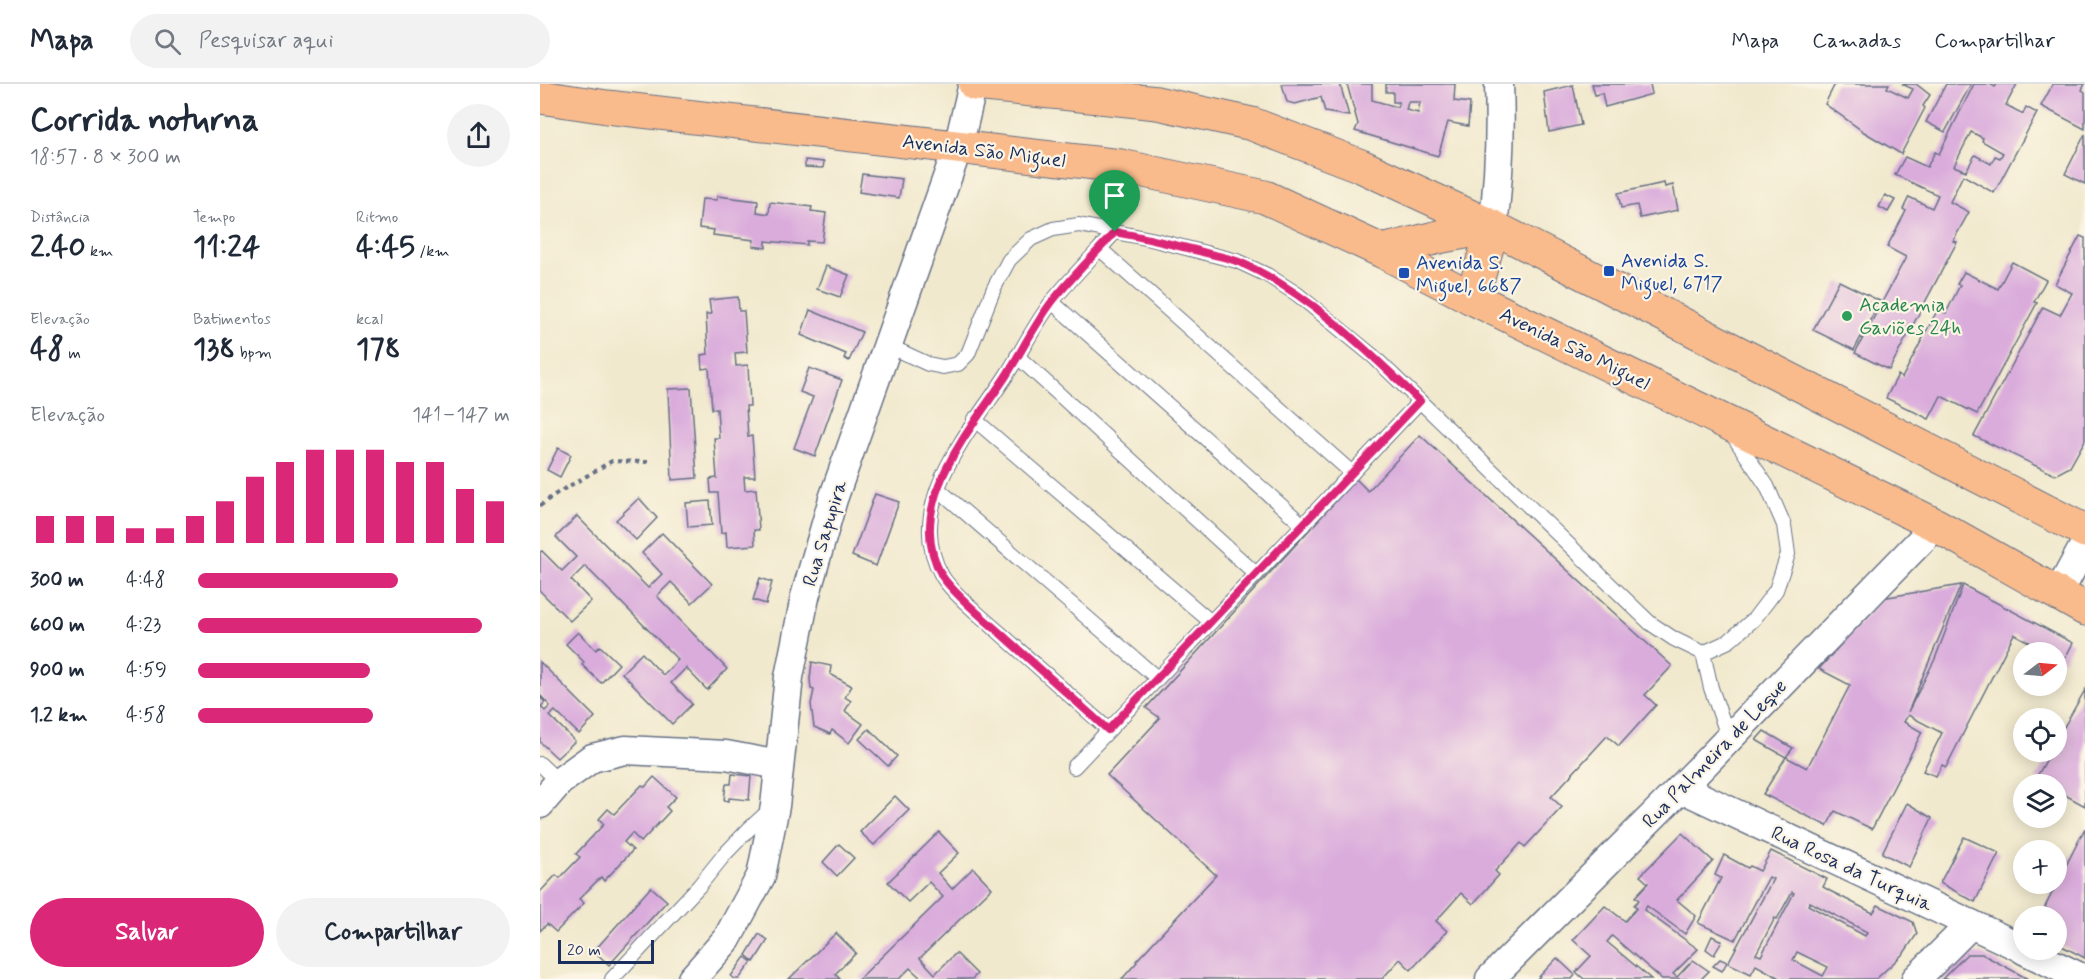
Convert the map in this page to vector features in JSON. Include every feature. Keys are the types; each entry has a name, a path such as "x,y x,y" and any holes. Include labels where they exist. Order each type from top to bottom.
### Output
{"main road":[{"path":"974,84 1157,103 1252,124 1361,166 1493,227 2085,531"},
{"name":"Avenida São Miguel","path":"540,97 607,107 1121,166 1265,196 1382,251 1936,525 2071,601"},
{"path":"1382,251 1493,227"},
{"path":"1473,298 1493,227"}],"street":[{"name":"Rua Sapupira","path":"692,979 727,939 761,876 775,806 789,677 805,597 832,499 958,147 974,84"},
{"path":"1493,227 1501,131 1498,84"},
{"name":"Rua Palmeira de Leque","path":"1490,979 1681,788 1936,525"},
{"path":"2071,601 2085,544"},
{"path":"540,804 550,773 592,758 625,750 726,755 779,765"},
{"name":"Rua Rosa da Turquia","path":"1681,788 2013,944"},
{"path":"1916,979 1971,924"},
{"name":"Rua Rosa da Turquia","path":"2046,960 2084,979"}],"lane":[{"path":"887,345 928,364 943,367 958,364 968,354 994,288 1009,260 1031,239 1053,229 1080,225 1151,238 1237,261 1267,275 1297,294 1365,349 1650,623 1674,639 1703,653"},
{"path":"1108,730 973,610 943,577 932,553 929,526 938,489 954,452 974,419 1052,302 1115,232"},
{"path":"1100,249 1352,473"},
{"path":"1052,302 1303,525"},
{"path":"1017,356 1256,574"},
{"path":"1074,767 1420,401"},
{"path":"974,419 1210,622"},
{"path":"1703,653 1729,640 1754,619 1776,590 1788,554 1784,525 1767,486 1722,420"},
{"path":"938,489 1157,678"},
{"path":"1703,653 1711,688 1729,739"},
{"path":"612,979 699,886 740,838 775,806"}],"path":[{"path":"540,506 554,495 612,461 648,462"}],"building":[{"path":"1282,84 1340,84 1349,116 1325,112 1321,97 1295,104 1287,102"},
{"path":"1347,84 1372,84 1372,100 1397,107 1399,102 1393,102 1393,92 1386,92 1386,84 1455,84 1454,101 1470,103 1468,126 1448,122 1438,156 1355,131 1358,124","holes":["1408,102 1420,102 1418,113 1406,110"]},
{"path":"1592,84 1650,84 1652,94 1605,107 1602,93 1595,95"},
{"path":"1835,84 1889,84 1887,88 1908,98 1913,89 1902,84 1916,84 1930,95 1901,154 1864,132 1825,104"},
{"path":"1946,84 1971,84 1945,132 1926,122"},
{"path":"1974,84 1990,84 1995,87 1997,84 2017,84 2006,105 2023,114 2026,107 2037,113 1994,193 1963,175 1950,202 1969,212 1953,241 1957,242 1889,370 1855,353 1906,257 1887,247 1906,211 1903,209 1909,197 1932,208 1938,195 1895,175 1905,157 1927,167 1935,152 1939,154","holes":["1971,132 1983,138 1982,141 2003,153 2000,158 1995,156 1991,164 1975,155 1966,171 1954,166"]},
{"path":"2053,84 2085,84 2082,90 2085,92 2085,129 2041,106"},
{"path":"1573,85 1581,125 1549,132 1544,92"},
{"path":"2085,134 2085,184 2065,174"},
{"path":"805,160 824,162 823,168 805,167"},
{"path":"862,174 902,179 899,198 859,192"},
{"path":"1664,183 1665,187 1673,185 1678,210 1640,218 1637,205 1621,208 1618,193"},
{"path":"1885,195 1895,200 1888,212 1879,207"},
{"path":"717,196 758,201 757,212 769,214 770,202 812,207 811,211 826,213 822,242 807,241 807,245 766,241 766,248 753,246 754,240 713,235 714,230 699,228 702,199 717,200"},
{"path":"2080,236 2085,238 2085,440 2070,467 2055,475 1974,436 2043,307 2060,315 2072,293 2055,284"},
{"path":"2012,262 2046,280 2034,302 2037,303 1977,414 1941,396 1929,419 1886,398 1898,375 1902,378 1938,309 1946,313 1964,272 1998,289"},
{"path":"826,266 849,275 840,297 817,289"},
{"name":"Academia Gaviões 24h","path":"1839,281 1880,301 1854,350 1813,330"},
{"path":"738,297 739,311 744,311 747,352 735,353 736,366 748,365 750,406 746,406 748,437 752,436 755,477 744,477 745,490 756,489 759,530 754,530 755,545 727,547 726,532 721,533 718,493 711,493 710,479 717,478 714,438 719,438 717,409 712,409 709,368 702,369 701,355 708,354 706,314 711,314 709,300"},
{"path":"810,310 862,332 849,361 844,358 846,354 801,335"},
{"path":"809,368 842,380 815,456 794,448 813,397 800,392"},
{"path":"691,388 697,478 672,480 668,389"},
{"path":"1420,435 1672,666 1645,695 1656,705 1619,746 1607,736 1551,797 1562,807 1525,847 1521,843 1495,871 1499,875 1473,904 1461,893 1436,921 1447,931 1411,970 1400,959 1382,979 1122,979 1216,875 1107,775 1160,718 1146,708 1356,479 1368,491"},
{"path":"558,448 571,455 560,477 547,470"},
{"path":"875,494 899,502 876,566 852,556"},
{"path":"639,498 657,518 636,540 616,520"},
{"path":"710,501 712,525 688,527 686,503"},
{"path":"577,516 648,588 662,574 642,553 662,533 712,584 692,603 671,582 657,596 727,669 707,690 686,668 671,683 692,704 672,724 622,673 642,653 663,675 678,660 606,587 585,566 571,580 591,601 570,621 540,591 540,552 542,551 562,571 576,557 556,537"},
{"path":"760,578 772,582 766,604 753,600"},
{"path":"1961,585 1908,712 1935,659 1963,585 2073,643 2067,654 2067,642 2029,642 2014,634 1946,767 1942,765 1936,776 1923,771 1942,733 1908,715 1904,722 1922,732 1872,829 1835,811 1827,826 1763,794 1786,757 1807,768 1850,685 1819,669 1882,598"},
{"path":"578,632 596,650 600,646 619,664 601,683 582,665 584,662 566,644"},
{"path":"540,662 595,717 579,734 555,711 550,716 575,741 557,758 540,742 540,697 545,702 541,707 545,711 550,706 540,695"},
{"path":"812,662 831,666 830,674 852,686 845,697 851,701 845,711 863,724 849,743 832,730 830,734 814,727 811,704 814,690 811,689 810,679"},
{"path":"2085,690 2085,806 2067,796 2067,774 2038,774 2045,762 2067,762 2067,722"},
{"path":"869,729 897,756 888,766 859,739"},
{"path":"1764,731 1793,748 1786,757 1756,740"},
{"path":"732,774 751,776 749,800 729,798 729,801 724,800 726,784 731,784"},
{"path":"654,777 676,797 666,807 670,811 641,842 632,833 624,842 633,850 604,881 601,877 579,899 584,903 556,932 547,924 540,931 540,892 556,875 560,878 580,857 576,854 604,824 599,819 608,809 614,814 642,785 645,787"},
{"path":"895,796 909,810 874,845 860,832"},
{"path":"1907,803 1932,818 1909,867 1882,853"},
{"path":"2085,828 2085,958 2067,949 2067,906 2046,906 2052,894 2067,894 2067,864"},
{"path":"939,832 959,853 938,873 952,889 973,868 992,888 920,958 935,974 956,953 977,974 972,979 922,979 910,968 899,979 859,979 943,897 929,882 908,902 888,882"},
{"path":"1682,833 1713,861 1677,900 1696,916 1685,934 1647,906 1644,910 1698,949 1673,974 1677,977 1693,960 1709,971 1701,979 1662,979 1612,936 1607,942 1651,979 1584,979 1576,972 1591,956 1573,940 1605,906 1625,921 1637,908 1634,905 1639,900 1635,897 1648,883 1640,876"},
{"path":"1964,837 1999,853 1975,902 1940,883"},
{"path":"839,844 854,858 837,876 823,862"},
{"path":"1771,851 1827,879 1823,887 1873,913 1878,905 1913,922 1917,934 1904,953 1876,979 1781,979 1756,965 1751,974 1728,963 1773,879 1769,877 1735,940 1698,923 1721,878 1715,875 1724,855 1748,868 1750,866 1760,871","holes":["1792,892 1794,893 1761,956 1756,954 1775,918 1777,919","1810,902 1867,932 1865,936 1808,905","1797,952 1828,967 1823,976 1793,960"]},
{"path":"651,887 667,901 609,965 594,951"},
{"path":"836,933 856,953 835,974 840,979 789,979"},
{"path":"759,934 768,940 754,962 746,955"},
{"path":"1712,936 1722,941 1714,955 1706,949"},
{"path":"1967,954 1982,954 2028,979 1942,979"},
{"path":"745,957 752,962 739,979 735,979 731,976"},
{"path":"1557,958 1575,975 1572,979 1537,979"},
{"path":"1720,959 1727,962 1722,971 1713,966"}],"place":[{"name":"Avenida S. Miguel, 6717","path":"1609,271"},
{"name":"Avenida S. Miguel, 6687","path":"1404,273"},
{"name":"Academia Gaviões 24h","path":"1847,316"}],"route":[{"path":"1115,232 1151,238 1237,261 1267,275 1297,294 1374,356 1420,401 1108,730 973,610 943,577 932,553 929,526 938,489 954,452 974,419 989,400 1052,302 1115,232"}]}
